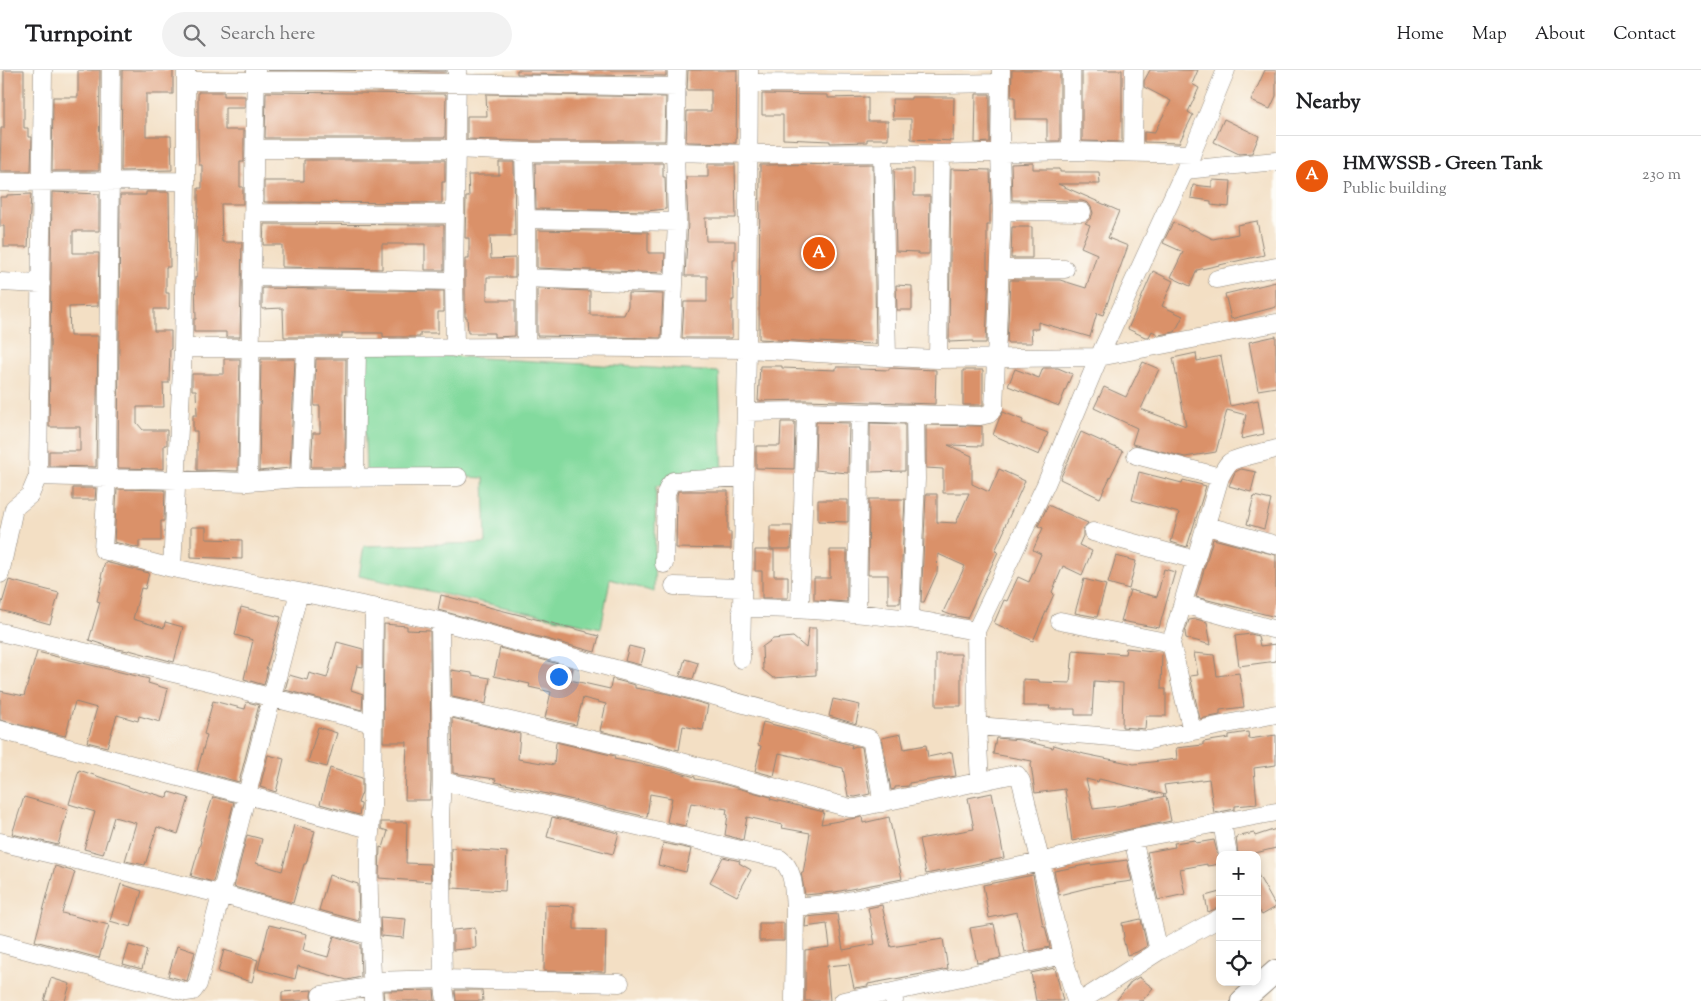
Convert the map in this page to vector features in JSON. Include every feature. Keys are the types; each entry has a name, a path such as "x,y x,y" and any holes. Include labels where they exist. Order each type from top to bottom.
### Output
{"main road":[{"path":"1242,1001 1276,971"}],"street":[{"path":"0,574 7,507 30,495 38,476 43,70"},
{"path":"111,70 107,478 104,550 172,568 374,607 440,622 868,738 872,744 882,803"},
{"path":"1071,70 1071,151"},
{"path":"1133,152 1134,70"},
{"path":"980,782 977,726 976,631 1046,484 1099,357 1188,162 1226,70"},
{"path":"172,568 182,348 186,181 186,75 677,78 677,222 672,348"},
{"path":"248,482 256,75"},
{"path":"455,348 454,214 457,76"},
{"path":"741,659 747,349 749,77 1001,76 1000,153 1002,211 994,408 989,414 980,416 806,411 746,412"},
{"path":"255,149 455,149 524,152 749,154 940,154 1071,151 1133,152 1188,162 1276,161"},
{"path":"524,152 526,347"},
{"path":"883,153 887,358"},
{"path":"938,359 940,154"},
{"path":"0,182 186,181"},
{"path":"1002,211 1082,212"},
{"path":"254,213 454,214"},
{"path":"526,219 677,222"},
{"path":"1217,279 1276,267"},
{"path":"1000,269 1065,269"},
{"path":"253,277 454,281"},
{"path":"526,278 674,284"},
{"path":"0,282 41,284"},
{"path":"182,348 672,348 747,349 887,358 1099,357 1276,323"},
{"path":"300,478 306,348"},
{"path":"355,477 357,348"},
{"path":"800,608 806,411"},
{"path":"857,613 860,413"},
{"path":"910,619 916,479 915,415"},
{"path":"1192,731 1172,643 1220,477 1230,461 1276,449"},
{"path":"1136,455 1220,477"},
{"path":"1250,457 1276,462"},
{"path":"38,476 248,482 300,478 458,477"},
{"path":"664,564 666,493 668,486 673,481 744,477"},
{"path":"1207,526 1276,545"},
{"path":"1094,532 1196,560"},
{"path":"674,586 742,588"},
{"path":"0,943 186,992 193,991 198,984 299,592"},
{"path":"1183,604 1276,630"},
{"path":"373,990 369,935 374,607"},
{"path":"741,608 800,608 857,613 910,619 976,631"},
{"path":"1060,621 1172,643"},
{"path":"440,622 442,781 440,816 443,979 446,1001"},
{"path":"0,632 372,723"},
{"path":"441,705 645,752 841,806 856,808 1017,775 1021,781 1076,1001"},
{"path":"977,726 1149,740 1276,714"},
{"path":"0,730 370,830"},
{"path":"442,781 780,859 787,864 792,873 795,907 794,1001"},
{"path":"795,907 837,903 1041,862 1133,839 1276,812"},
{"path":"1222,823 1227,851"},
{"path":"1133,839 1159,951"},
{"path":"0,842 220,894 369,935"},
{"path":"1081,1001 1159,951 1216,920"},
{"path":"844,1001 893,996 1063,955"},
{"path":"321,994 373,990 443,979 620,983"}],"green space":[{"path":"365,351 719,372 723,481 656,486 654,592 610,579 601,628 359,576 364,546 486,543 484,478 366,471"}],"building":[{"path":"4,70 24,70 24,128 28,128 28,137 32,137 31,171 0,171 1,128 4,128"},
{"path":"78,70 100,70 99,171 52,171 53,97 78,97"},
{"path":"122,70 173,70 173,94 146,94 146,136 171,136 172,170 121,171"},
{"path":"325,70 446,70 446,72"},
{"path":"517,70 666,70 666,76 517,74"},
{"path":"688,70 737,70 736,143 686,142 687,111 711,111 711,90 687,90"},
{"path":"1012,70 1060,70 1060,141 1047,141 1047,119 1015,119 1015,97 1011,97"},
{"path":"1082,70 1122,70 1122,142 1082,141"},
{"path":"1150,70 1198,70 1192,84 1199,88 1188,112 1193,115 1179,143 1144,142 1144,132 1154,133 1171,101 1144,87 1144,81"},
{"path":"1265,70 1276,70 1276,96 1270,109 1251,101"},
{"path":"198,92 224,92 224,96 245,96 245,108 225,108 225,130 244,130 244,162 240,162 240,187 243,187 243,204 221,204 222,242 242,242 240,337 226,337 226,332 194,332 194,319 196,319 195,277 197,277 196,225 198,188 202,188 202,165 199,165 198,146"},
{"path":"266,92 446,94 445,138 265,138"},
{"path":"486,94 666,97 665,141 467,139 467,116 487,116"},
{"path":"762,94 828,95 828,98 868,97 868,121 888,121 888,139 867,139 867,142 830,143 830,141 783,139 783,115 762,115"},
{"path":"976,94 990,94 990,142 975,143"},
{"path":"911,97 954,97 953,141 911,139 911,119 893,119 892,99 911,99"},
{"path":"1224,119 1259,136 1252,153 1239,154 1214,142"},
{"path":"304,160 445,160 445,182 442,182 442,203 264,202 264,181 304,181"},
{"path":"499,162 514,162 515,236 490,236 491,259 515,258 515,277 487,277 487,300 515,300 515,336 494,337 494,333 468,333 467,317 465,317 465,259 469,259 469,238 465,238 466,197 469,197 468,175 499,175"},
{"path":"535,163 663,163 666,209 647,211 536,209"},
{"path":"1033,163 1033,169 1060,169 1060,172 1099,172 1100,184 1058,184 1119,211 1108,238 1128,246 1103,315 1097,313 1090,337 1038,322 1038,329 1031,329 1032,343 1007,343 1010,280 1060,280 1086,288 1097,254 1081,247 1090,225 1085,223 1091,218 1093,213 1088,203 1082,201 1012,200 1011,164"},
{"path":"708,164 735,164 736,218 705,218 706,241 735,241 732,338 682,338 684,302 707,302 707,276 685,276 688,222 686,177 708,177"},
{"path":"873,164 876,344 759,339 760,165"},
{"path":"894,169 914,169 914,196 930,196 929,254 896,251"},
{"path":"951,169 990,170 991,205 990,225 987,225 987,269 989,269 986,343 973,343 973,341 949,342"},
{"path":"1212,180 1231,181 1229,207 1211,205 1211,201 1191,198 1193,185 1212,187"},
{"path":"52,192 99,194 99,231 73,231 73,253 99,253 98,306 69,307 70,336 98,336 96,467 49,466 49,451 80,451 80,427 49,427"},
{"path":"146,192 169,192 170,267 166,267 166,293 169,293 169,309 154,309 154,331 171,331 171,349 169,383 163,383 164,407 137,407 137,423 143,430 167,430 167,445 164,445 164,469 118,468 120,195 146,195"},
{"path":"31,194 28,247 4,247 4,226 0,226 0,197"},
{"path":"1257,221 1264,255 1197,270 1190,286 1171,277 1183,252 1163,243 1173,222 1213,239 1238,234 1237,225"},
{"path":"264,224 444,225 444,270 425,270 425,244 382,244 382,269 282,267 282,245 263,245"},
{"path":"1012,227 1032,227 1032,258 1011,258"},
{"path":"537,230 648,232 648,253 665,253 664,273 537,268"},
{"path":"1153,271 1173,281 1162,306 1183,316 1175,332 1159,335 1152,331 1149,337 1145,337 1128,329"},
{"path":"1276,282 1276,307 1231,319 1225,294"},
{"path":"896,285 912,286 912,310 897,310"},
{"path":"262,288 444,291 444,312 438,312 438,333 420,333 420,337 383,337 383,333 342,333 342,337 284,337 283,308 262,309"},
{"path":"537,289 590,291 590,315 624,315 628,306 628,293 663,294 661,338 537,336"},
{"path":"1276,336 1276,387 1258,390 1249,342"},
{"path":"1196,353 1197,361 1221,356 1230,406 1258,400 1264,434 1241,439 1246,415 1227,410 1216,452 1185,457 1132,444 1137,428 1094,408 1104,387 1126,397 1143,362 1159,369 1141,409 1186,426 1173,358"},
{"path":"224,359 240,359 238,471 197,470 197,431 193,431 193,415 197,415 196,390 192,390 192,374 224,374"},
{"path":"261,359 295,359 290,468 259,471"},
{"path":"316,359 346,359 345,467 311,467 313,433 320,433 320,406 314,406"},
{"path":"760,366 836,370 836,367 859,367 859,369 936,370 935,404 806,400 758,401"},
{"path":"1043,368 1058,368 1072,374 1059,406 1008,386 1015,369 1039,378"},
{"path":"963,370 983,370 983,405 963,405"},
{"path":"1003,412 1023,420 1022,423 1048,433 1039,455 993,435"},
{"path":"781,422 795,422 794,469 756,468 756,446 780,446"},
{"path":"816,422 849,423 848,473 815,470"},
{"path":"870,423 905,424 905,471 870,472"},
{"path":"926,425 982,426 982,446 948,445 972,456 972,484 989,492 999,469 1025,481 995,551 998,552 967,618 943,612 965,566 938,554 937,573 924,602 921,602 926,494 937,494 937,522 956,523 969,493 943,493 943,469 926,468"},
{"path":"1081,432 1123,451 1100,498 1060,479"},
{"path":"1241,469 1256,472 1251,492 1229,486 1235,472"},
{"path":"1139,472 1182,483 1183,480 1206,486 1187,547 1171,542 1179,513 1132,500"},
{"path":"73,488 96,488 95,500 73,500"},
{"path":"117,489 165,490 164,521 161,521 161,541 139,541 139,548 114,542"},
{"path":"678,491 728,491 728,532 731,532 731,549 676,548"},
{"path":"1254,496 1271,500 1264,529 1247,524"},
{"path":"869,499 905,499 900,603 888,603 888,575 868,575"},
{"path":"818,500 848,500 848,522 818,521"},
{"path":"1048,505 1088,523 1083,529 1083,536 1079,545 1092,551 1082,575 1063,566 1052,592 1054,594 1033,641 994,623 1004,600 1007,601 1018,577 1029,582 1041,554 1033,550 1043,528 1038,526"},
{"path":"770,526 792,526 791,549 770,549"},
{"path":"191,527 206,527 206,539 242,540 242,559 191,557"},
{"path":"1213,539 1276,555 1276,617 1196,597"},
{"path":"755,550 774,550 774,576 788,576 788,598 762,598 762,571 755,571"},
{"path":"830,550 847,550 847,602 814,600 814,578 830,578"},
{"path":"1116,556 1136,561 1129,589 1108,583"},
{"path":"105,562 149,573 145,589 141,588 133,619 164,628 165,622 183,627 174,662 129,650 113,648 89,640 100,602 97,601"},
{"path":"1164,569 1175,572 1159,628 1121,621 1130,590 1157,597"},
{"path":"1084,579 1106,585 1097,617 1075,613"},
{"path":"9,580 59,593 50,624 0,610"},
{"path":"441,595 599,636 595,652 438,610"},
{"path":"241,607 281,617 266,669 268,669 264,685 244,679 253,640 235,635"},
{"path":"1196,619 1207,622 1211,645 1186,638 1185,632 1189,620"},
{"path":"384,624 407,626 407,630 430,631 430,800 405,800 407,742 383,742"},
{"path":"809,628 816,628 816,675 773,678 763,670 762,647 773,639 793,637 806,648"},
{"path":"1251,634 1258,636 1260,646 1276,644 1276,661 1239,666 1235,636"},
{"path":"337,642 363,649 363,667 357,666 351,690 363,694 362,710 285,690 289,675 307,680 309,673 327,678"},
{"path":"629,646 645,650 641,665 625,661"},
{"path":"500,648 573,668 570,680 610,689 612,679 635,685 635,688 665,693 708,705 703,730 683,726 679,750 600,731 606,704 583,698 576,725 545,718 551,692 529,687 530,684 494,676"},
{"path":"1126,648 1162,652 1161,689 1166,689 1166,716 1146,716 1145,729 1122,727 1123,683 1094,681 1092,715 1075,715 1075,709 1049,709 1050,706 1023,706 1023,679 1039,680 1039,682 1070,683 1073,650 1125,654"},
{"path":"37,652 149,679 148,683 168,689 160,722 139,716 138,721 117,715 107,747 87,742 97,708 75,702 65,736 0,720 0,691 24,696"},
{"path":"1194,653 1214,655 1217,676 1239,673 1244,707 1220,710 1220,715 1200,719 1190,676 1198,675"},
{"path":"936,654 961,654 961,706 936,706"},
{"path":"685,659 698,663 693,679 680,676"},
{"path":"451,670 490,678 486,704 452,697"},
{"path":"833,699 860,705 856,724 829,716"},
{"path":"213,701 245,709 247,702 259,705 239,782 197,771 207,735 204,734"},
{"path":"452,718 520,734 518,759 554,765 556,742 615,756 614,759 662,768 695,777 695,779 715,782 771,797 770,799 824,812 821,824 862,817 863,823 889,817 902,879 835,892 805,895 801,873 803,873 810,833 782,828 783,825 747,817 743,840 725,835 727,809 691,803 686,826 667,822 672,798 650,794 647,817 495,782 496,779 453,773"},
{"path":"763,722 852,745 851,748 856,746 862,747 870,794 855,797 848,796 843,768 779,753 774,776 755,771 761,746 758,745"},
{"path":"318,727 337,733 327,767 308,762"},
{"path":"1248,732 1249,739 1276,735 1276,765 1254,768 1257,804 1235,806 1235,809 1214,813 1209,779 1164,785 1166,795 1099,779 1098,782 1086,779 1093,809 1166,796 1171,821 1072,841 1065,789 1035,793 1032,761 993,754 996,738 1021,740 1053,748 1054,745 1084,754 1134,764 1177,759 1176,748 1203,745 1203,742 1229,738 1229,735"},
{"path":"901,734 904,749 926,745 928,757 952,752 956,776 909,783 909,786 895,787 895,789 891,790 882,738"},
{"path":"268,755 284,759 276,792 260,787"},
{"path":"330,768 362,778 362,792 358,803 361,804 359,815 320,804"},
{"path":"79,770 144,792 168,798 169,792 189,798 178,834 157,827 145,865 125,861 136,823 114,817 103,854 84,849 95,812 69,804"},
{"path":"992,793 1004,858 926,874 919,839 974,829 968,798"},
{"path":"24,797 68,809 58,845 12,834"},
{"path":"213,797 234,802 213,882 191,876"},
{"path":"552,817 619,833 613,854 547,837"},
{"path":"381,822 407,822 406,863 430,864 431,882 379,878 380,847 383,848 388,831 381,829"},
{"path":"294,825 315,831 293,903 234,887 247,835 262,839 256,863 282,871"},
{"path":"1276,829 1276,848 1261,852 1238,851 1236,837 1254,833 1255,836"},
{"path":"1195,840 1196,843 1214,840 1217,851 1216,865 1207,866 1207,864 1180,869 1185,894 1158,900 1147,852 1175,847 1174,843"},
{"path":"663,843 691,849 686,872 658,865"},
{"path":"451,848 507,852 505,891 452,888"},
{"path":"723,857 740,861 739,863 751,870 737,896 710,882"},
{"path":"1127,860 1132,881 1095,886 1059,895 1054,871"},
{"path":"55,866 75,872 62,913 109,925 99,958 35,941"},
{"path":"329,875 358,884 359,921 319,910"},
{"path":"1033,875 1043,926 1045,926 1050,947 1025,952 1017,912 989,918 983,885"},
{"path":"1261,880 1276,907 1262,915 1261,913"},
{"path":"121,884 142,891 131,927 110,921"},
{"path":"1216,893 1216,909 1208,912 1205,896"},
{"path":"545,905 574,906 574,929 606,930 605,972 544,971"},
{"path":"882,905 891,947 943,939 948,969 854,988 849,964 827,966 830,1001 805,1001 805,950 830,947 827,924 805,927 806,917 837,914 843,950 875,944 868,908"},
{"path":"380,917 406,919 404,938 381,936"},
{"path":"1141,919 1147,946 1127,955 1122,923"},
{"path":"759,923 784,923 784,941 759,941"},
{"path":"994,924 1001,958 977,963 970,928"},
{"path":"269,925 307,934 303,950 328,957 334,936 360,944 361,977 347,980 298,966 295,979 258,969"},
{"path":"475,928 476,948 453,950 453,930"},
{"path":"129,945 147,950 142,969 123,964"},
{"path":"177,946 195,952 187,981 168,976"},
{"path":"224,950 258,960 252,982 218,972"},
{"path":"1055,968 1063,1001 1036,1001 1031,973"},
{"path":"1139,977 1153,988 1142,1001 1116,1001 1131,982"},
{"path":"51,978 70,984 65,1001 44,1001"},
{"path":"312,990 312,1001 282,1001 282,992"},
{"path":"434,990 435,1001 384,1001 383,991"},
{"path":"455,990 482,990 483,1001 456,1001"}],"place":[{"name":"HMWSSB - Green Tank","path":"819,253"}]}
